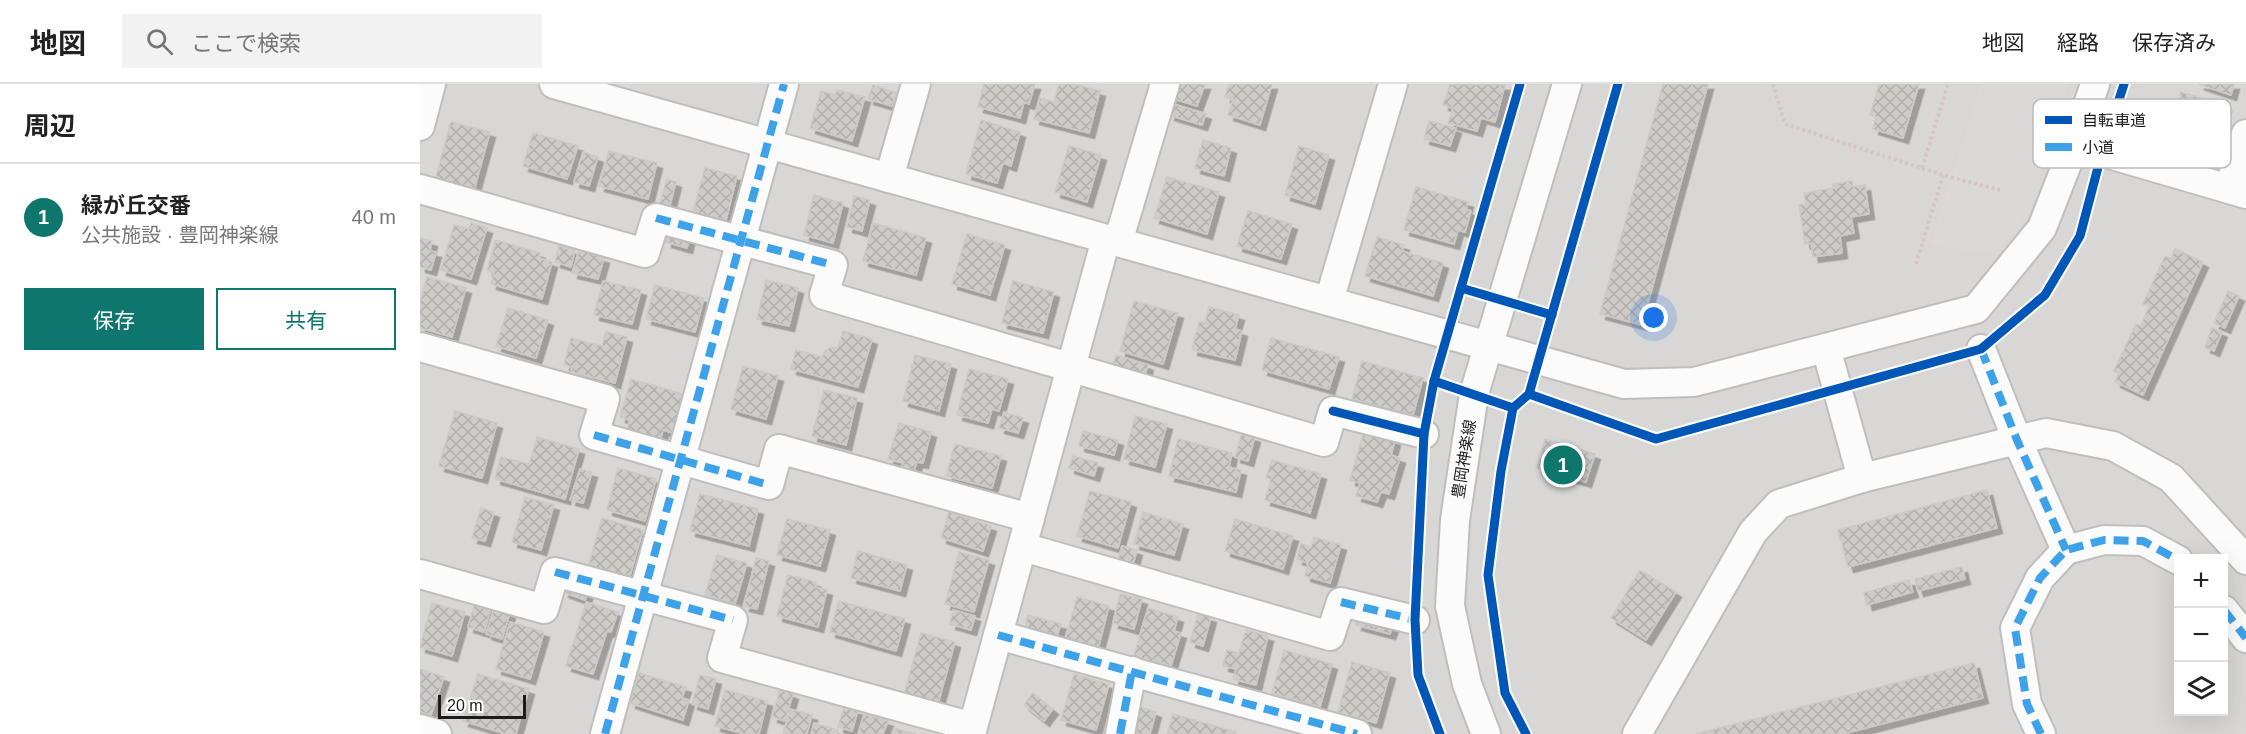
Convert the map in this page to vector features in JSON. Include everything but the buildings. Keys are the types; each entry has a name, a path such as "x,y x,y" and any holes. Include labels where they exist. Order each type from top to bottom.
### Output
{"street":[{"path":"420,126 431,84"},
{"path":"554,84 1624,384 1695,382 1976,309 2042,228 2065,168"},
{"path":"604,734 784,84"},
{"path":"889,178 916,84"},
{"path":"420,574 544,609 555,572 733,620 722,658 972,730 1071,368 1165,84"},
{"path":"1329,301 1392,84"},
{"name":"豊岡神楽線","path":"1486,734 1467,684 1450,606 1455,520 1474,394 1568,84"},
{"path":"2090,99 2095,84"},
{"path":"2157,168 2237,191 2246,134"},
{"path":"420,189 645,253 656,218 833,265 824,295 1324,442 1334,411 1424,434"},
{"path":"420,347 605,399 594,435 770,485 779,449 1030,518"},
{"path":"1827,348 1862,478"},
{"path":"1981,349 2017,440 2066,550"},
{"path":"1637,734 1753,532 1779,504 1862,478 2046,433 2113,446 2171,478 2246,560"},
{"path":"2041,734 2027,705 2015,628 2040,578 2066,550 2104,540 2143,541 2174,558"},
{"path":"1023,547 1330,636 1341,602 1415,620"},
{"path":"2228,616 2246,638"},
{"path":"998,635 1357,734"},
{"path":"1120,734 1132,671"},
{"path":"420,729 437,734"}],"path":[{"path":"1773,84 1785,124 1943,175 2000,190"},
{"path":"1922,168 1948,84"},
{"path":"1916,264 1943,175"}],"shaded area":[{"path":"420,84 2246,84 2246,734 420,734"},
{"path":"1981,84 2069,84 2064,99 2033,99 2033,168 2043,168 2030,212 1994,254 1930,245"}],"marked path":[{"path":"605,734 784,84"},
{"path":"656,218 833,265"},
{"path":"1981,349 2017,440 2066,550"},
{"path":"594,435 769,485"},
{"path":"2041,734 2027,704 2015,628 2040,578 2066,550 2104,540 2143,541 2174,558"},
{"path":"555,572 733,620"},
{"path":"1341,602 1415,620"},
{"path":"2228,615 2246,638"},
{"path":"998,635 1357,734"},
{"path":"1120,734 1132,671"}],"cycle path":[{"path":"1440,734 1418,675 1415,620 1424,434 1434,381 1520,84"},
{"path":"1529,394 1618,84"},
{"path":"2119,99 2124,84"},
{"path":"1526,734 1505,693 1488,575 1501,471 1513,408 1529,394 1656,439 1981,349 2045,295 2080,236 2098,168"},
{"path":"1461,288 1552,315"},
{"path":"1434,381 1513,408"},
{"path":"1333,411 1424,434"}],"place":[{"name":"緑が丘交番","path":"1563,465"}]}
